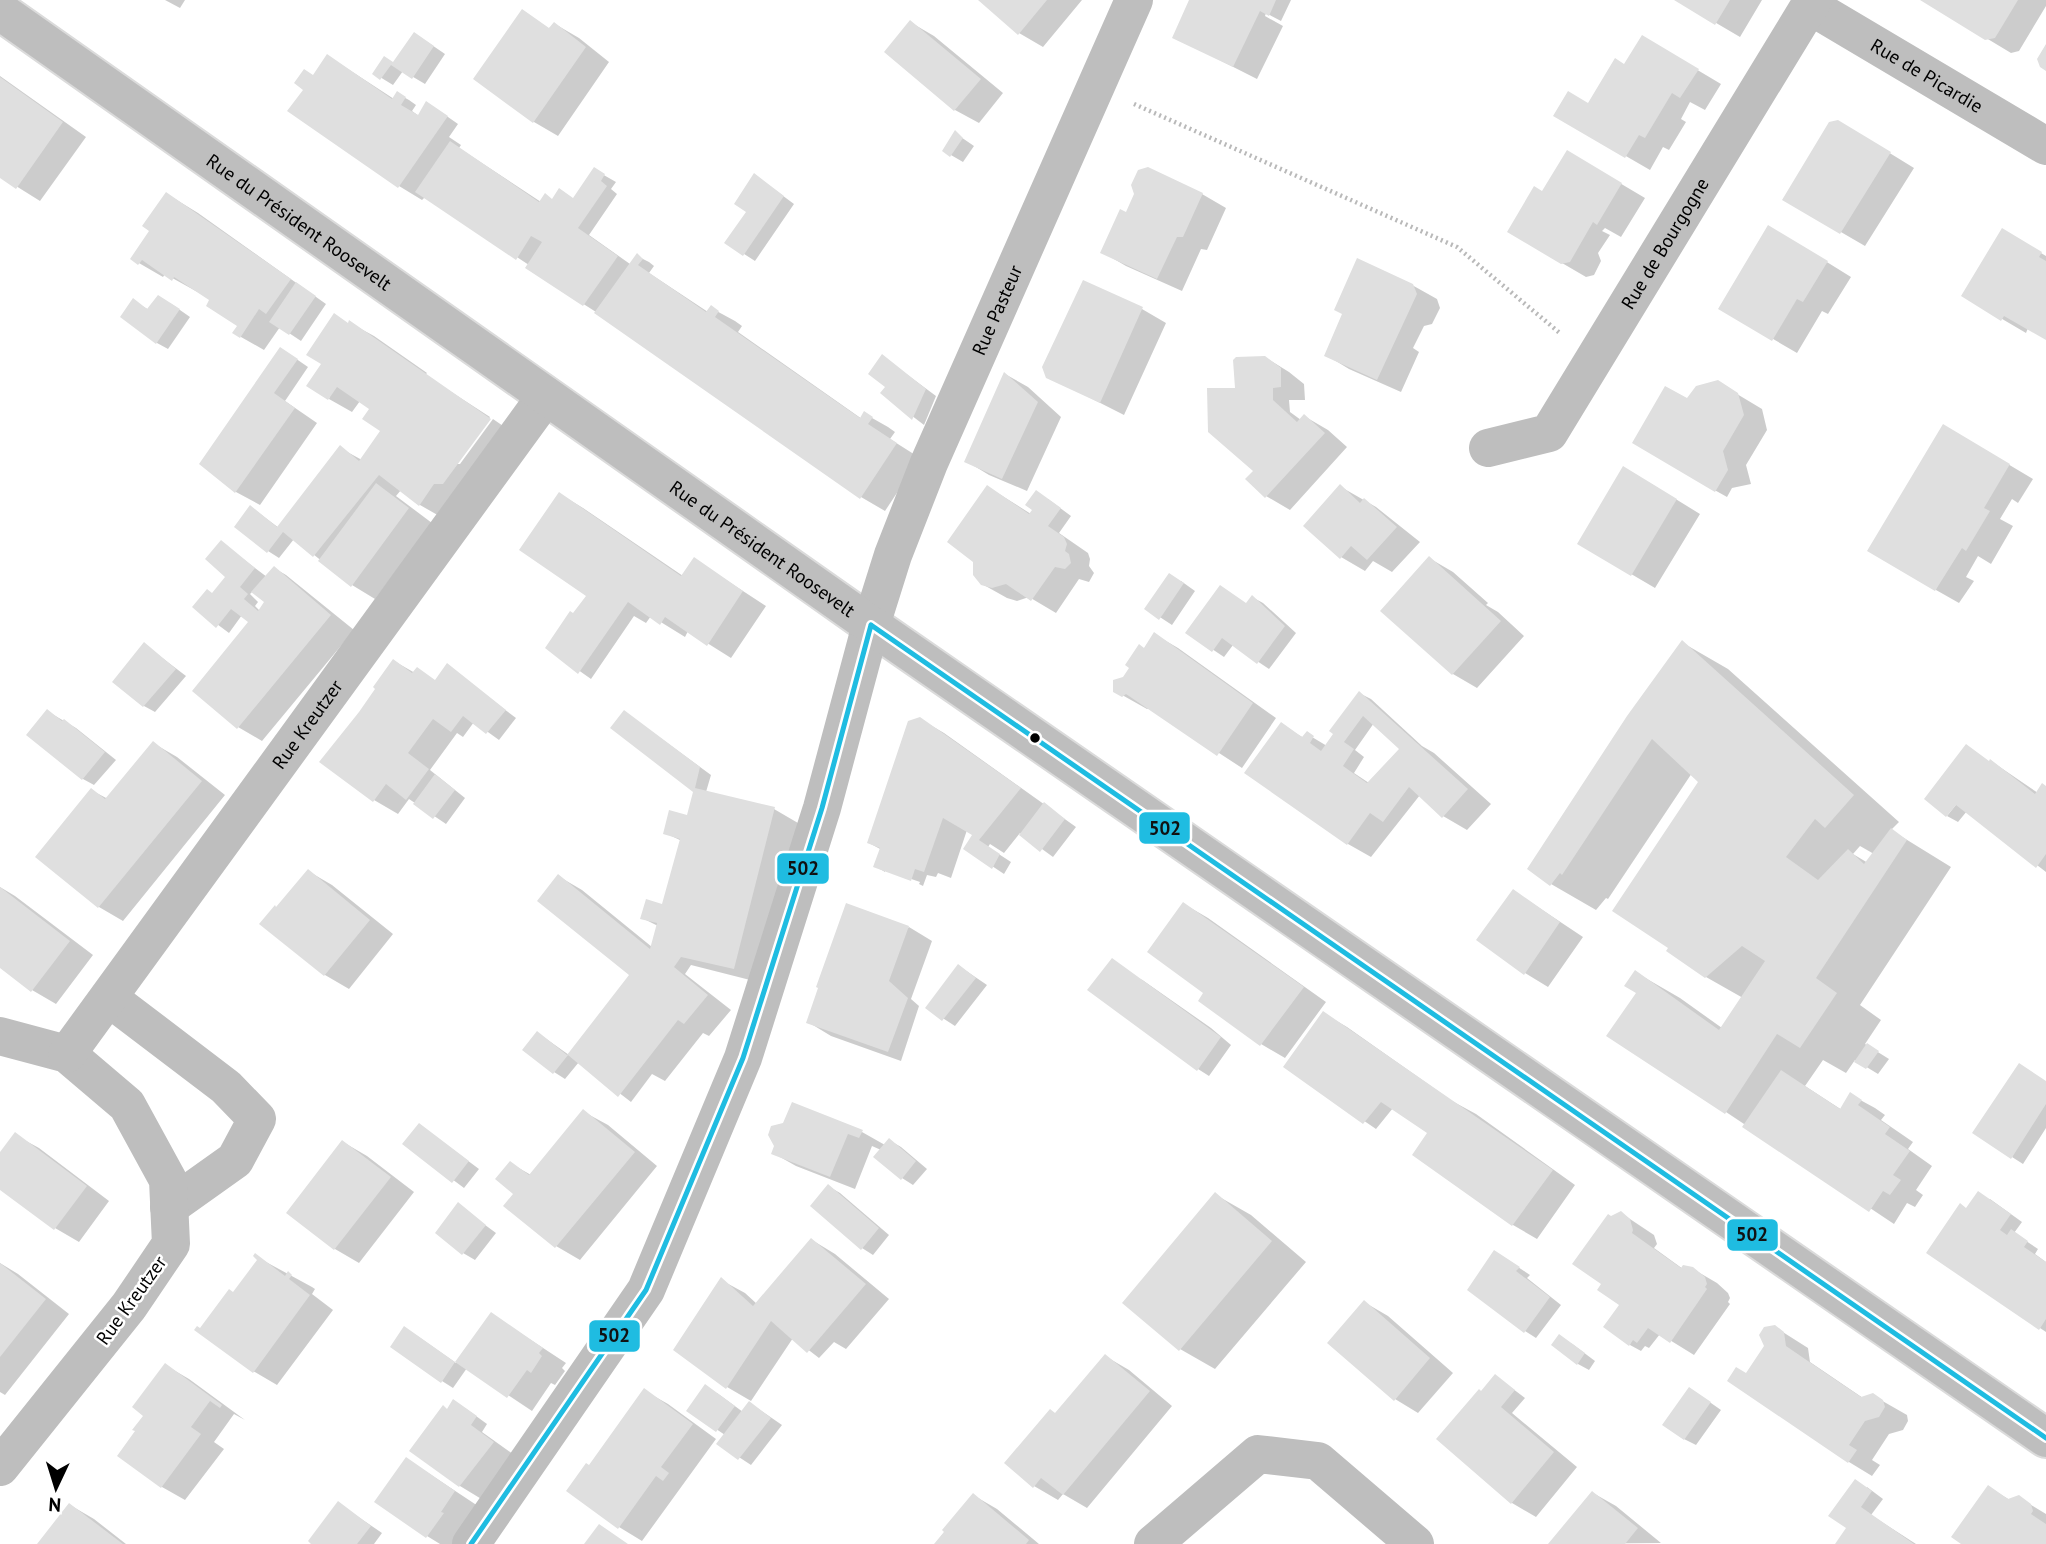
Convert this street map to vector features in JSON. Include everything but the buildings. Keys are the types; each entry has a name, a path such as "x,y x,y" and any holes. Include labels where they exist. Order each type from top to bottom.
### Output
{"street":[{"name":"Rue Pasteur","path":"471,1544 646,1290 743,1058 822,808 871,625 893,555 929,463 1134,0"},
{"name":"Rue de Picardie","path":"1812,3 2046,146"},
{"name":"Rue de Bourgogne","path":"1488,448 1549,433 1812,3"},
{"name":"Rue du Président Roosevelt","path":"0,11 871,625 2046,1438"},
{"name":"Rue Kreutzer","path":"67,1054 545,396"},
{"path":"109,998 226,1087 257,1119 235,1160 169,1207"},
{"name":"Rue Kreutzer","path":"0,1037 67,1054 127,1105 168,1180 171,1244 129,1306 0,1468"},
{"path":"1153,1544 1258,1454 1318,1461 1415,1544"}],"path":[{"path":"1096,87 1457,247 1594,361"}],"transit line":[{"name":"502","path":"871,625 2046,1438"},
{"name":"502","path":"471,1544 646,1290 743,1058 822,808 871,625"}]}
